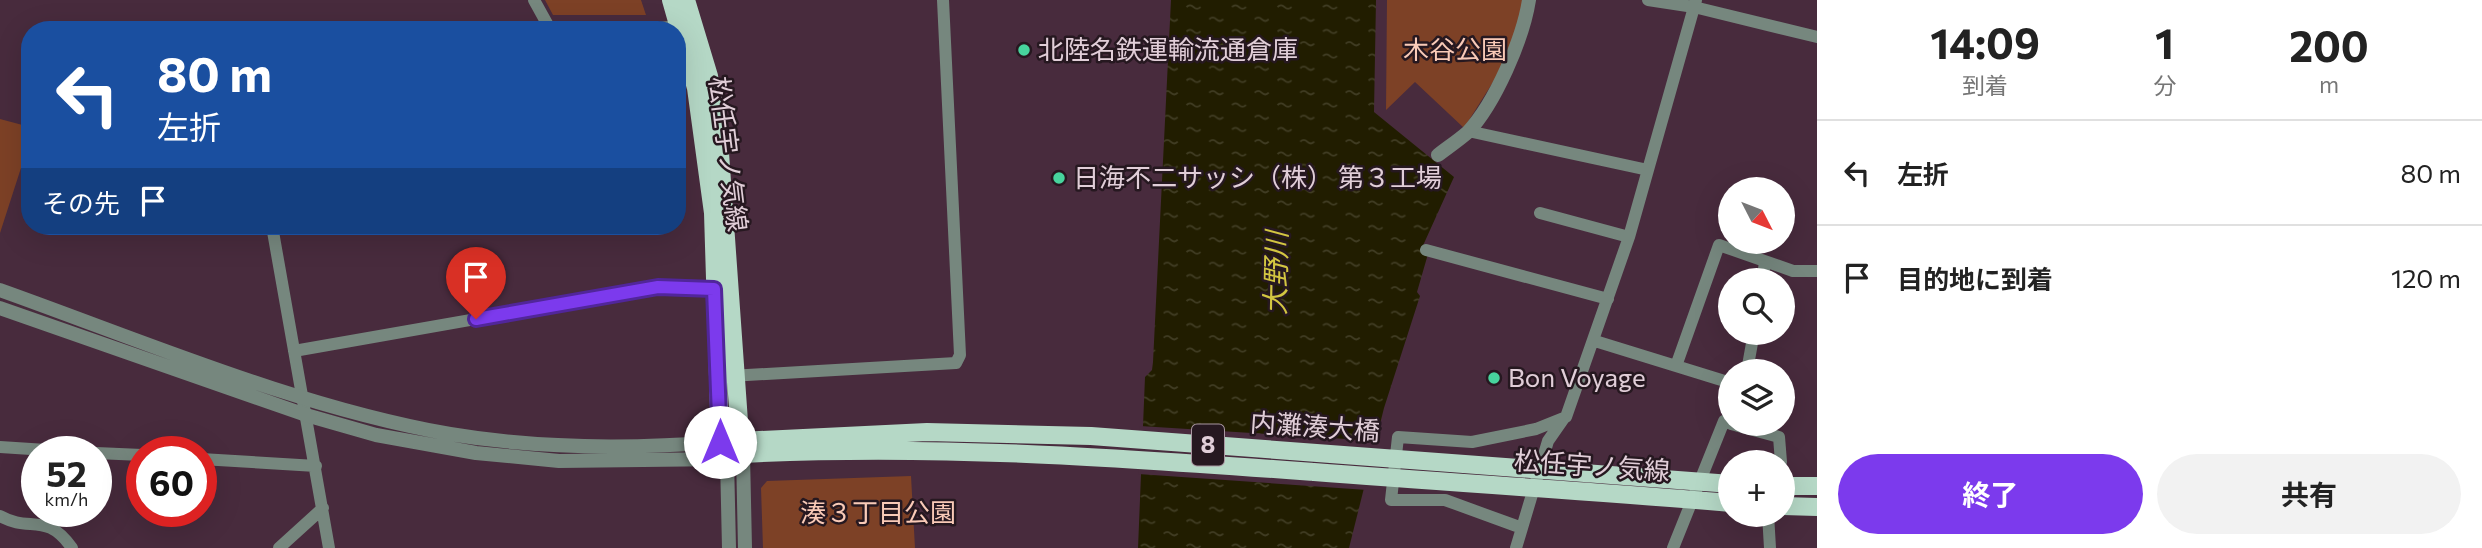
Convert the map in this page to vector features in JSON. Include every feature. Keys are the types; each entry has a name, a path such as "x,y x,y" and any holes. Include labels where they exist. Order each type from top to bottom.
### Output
{"main road":[{"name":"松任宇ノ気線","path":"671,0 684,21"},
{"name":"松任宇ノ気線","path":"686,0 686,25 709,76 719,139 721,289 732,449"},
{"name":"内灘湊大橋","path":"732,449 967,432 1091,436 1450,463"},
{"name":"内灘湊大橋","path":"732,449 967,451 1083,456 1448,482"},
{"name":"松任宇ノ気線","path":"1450,463 1718,482"},
{"name":"松任宇ノ気線","path":"1448,482 1718,502"},
{"path":"1795,486 1817,486"},
{"path":"1795,506 1817,507"}],"street":[{"path":"534,0 546,21"},
{"path":"728,376 956,363 960,355 943,0"},
{"path":"1438,155 1468,131 1517,50 1529,0"},
{"path":"1648,0 1695,4 1817,37"},
{"path":"1516,548 1548,441 1566,417 1595,341 1629,237 1695,4"},
{"path":"1468,131 1648,170"},
{"path":"1540,213 1629,237"},
{"path":"274,235 329,548"},
{"path":"1676,366 1719,245 1793,271 1817,271"},
{"path":"1426,250 1608,299"},
{"path":"1764,268 1765,263"},
{"path":"294,351 658,287 721,289"},
{"path":"0,290 302,397 451,434 514,442 732,449"},
{"path":"0,308 306,415 376,435 476,453 573,461 732,449"},
{"path":"1595,341 1718,379"},
{"path":"1522,528 1445,500 1391,500 1398,437 1472,442 1536,429 1566,417"},
{"path":"1536,429 1548,441"},
{"path":"1672,548 1718,435"},
{"path":"0,447 21,448"},
{"path":"729,548 732,449"},
{"path":"732,449 745,548"},
{"path":"217,460 316,466"},
{"path":"279,548 323,508"},
{"path":"0,516 13,523 40,522 55,529 72,548"},
{"path":"1768,527 1769,548"}],"green space":[{"path":"545,0 641,0 646,15 553,15"},
{"name":"木谷公園","path":"1387,0 1523,0 1517,44 1464,128 1415,82 1386,110"},
{"path":"0,119 21,125 21,168 0,233"},
{"name":"湊３丁目公園","path":"911,476 915,548 763,548 761,488 767,481"}],"water":[{"name":"大野川","path":"1171,0 1376,0 1374,112 1454,177 1421,250 1428,254 1417,292 1420,296 1384,408 1349,548 1138,548 1145,377 1152,370 1153,362"}],"pier":[{"path":"1140,426 1379,441 1367,490 1138,474"}],"place":[{"name":"北陸名鉄運輸流通倉庫","path":"1024,50"},
{"name":"日海不二サッシ（株） 第３工場","path":"1059,178"},
{"name":"Bon Voyage","path":"1494,378"}],"route":[{"path":"476,319 658,287 714,289 720,442"}]}
